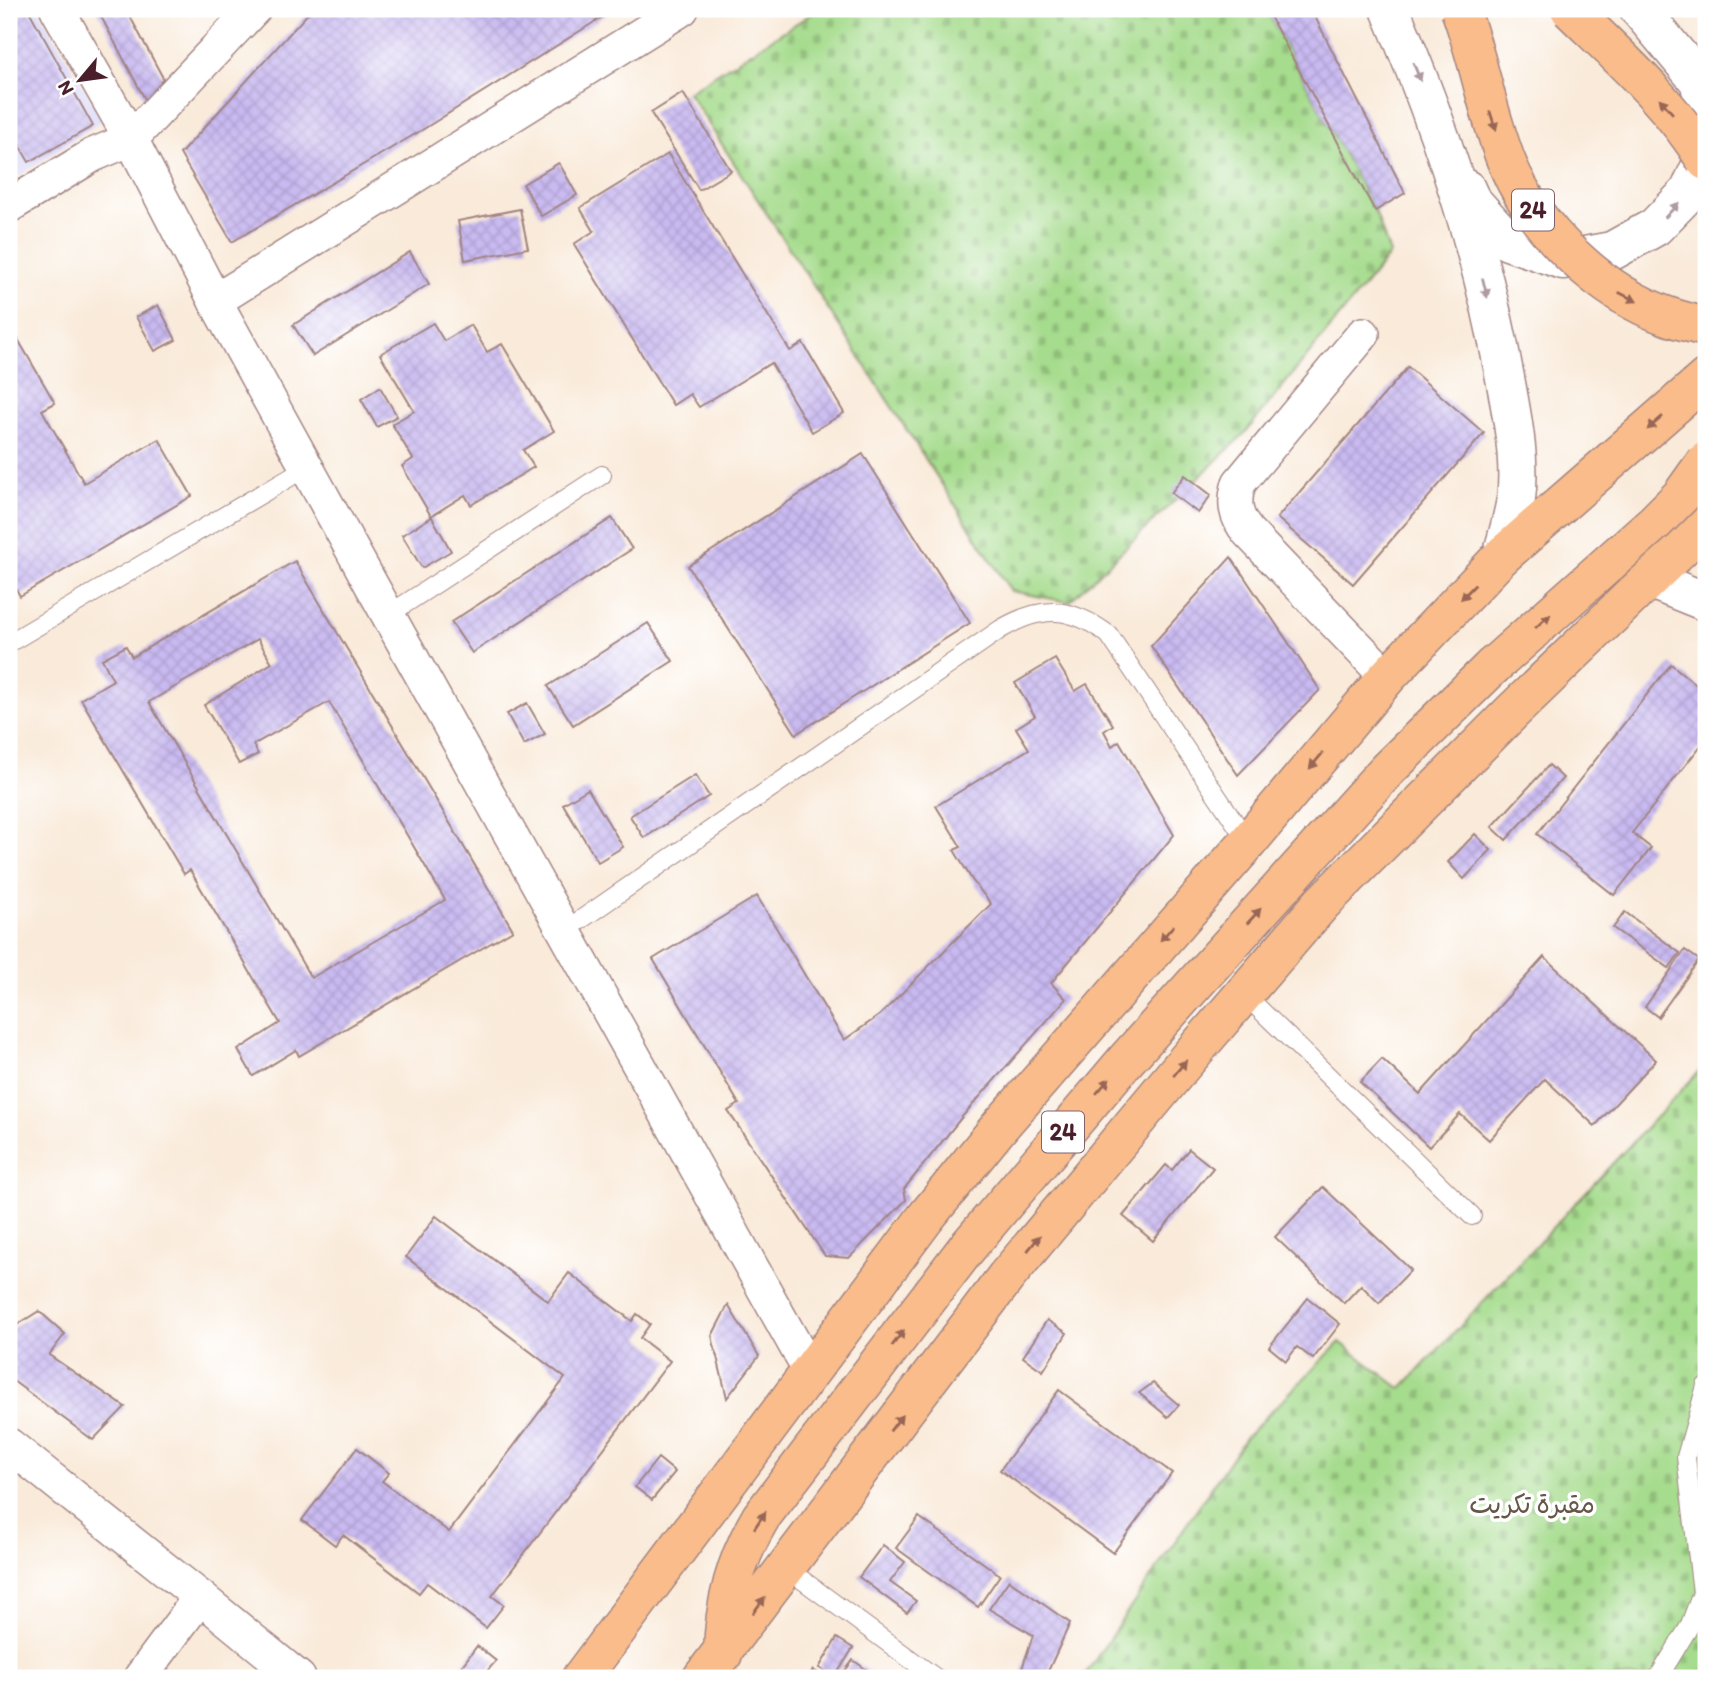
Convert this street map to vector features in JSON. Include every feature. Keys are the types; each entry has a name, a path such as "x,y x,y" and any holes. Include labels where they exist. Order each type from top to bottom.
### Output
{"main road":[{"name":"24","path":"1460,9 1507,164 1535,214 1573,257 1618,292 1669,317 1706,327"},
{"path":"1570,9 1660,99 1685,128 1706,161"},
{"path":"581,1678 926,1217 1000,1126 1388,677 1502,556 1706,378"},
{"name":"24","path":"713,1666 728,1597 746,1542 761,1517 966,1249 1126,1060 1387,770 1492,667 1655,522 1681,496 1706,461"},
{"path":"713,1666 1006,1278 1322,903 1512,712 1706,524"}],"street":[{"path":"57,9 131,139 215,301 563,932 809,1370"},
{"path":"9,206 93,155 131,139 254,9"},
{"path":"215,301 682,9"},
{"path":"1390,9 1417,72 1471,230 1499,345 1515,433 1516,498 1502,556"},
{"path":"1639,9 1700,82 1706,124"},
{"path":"1651,9 1706,49"},
{"path":"1438,130 1471,200 1508,241 1563,260 1612,251 1655,228 1689,192 1706,154"},
{"path":"1363,334 1239,484 1235,496 1240,522 1248,532 1388,677"},
{"path":"1649,579 1706,602"},
{"path":"15,1460 200,1597 299,1678"},
{"path":"140,1678 200,1597"}],"lane":[{"path":"9,643 307,467"},
{"path":"388,615 602,475"},
{"path":"563,932 1001,629 1021,617 1044,611 1068,612 1090,621 1109,635 1248,842"},
{"path":"1244,994 1472,1216"},
{"path":"1658,1678 1689,1627 1702,1593 1686,1457 1706,1386"},
{"path":"786,1568 936,1678"}],"shaded area":[{"path":"9,9 38,9 102,120 9,183"}],"green space":[{"path":"819,9 1266,9 1375,211 1390,254 1245,433 1069,602 1011,591 688,92"},
{"name":"مقبرة تكريت","path":"1706,1064 1706,1678 1083,1678 1245,1438 1340,1342 1401,1389"}],"building":[{"path":"9,9 28,9 93,126 29,162 18,143 9,148"},
{"path":"97,9 126,9 163,78 147,103"},
{"path":"312,9 615,9 422,130 232,242 180,154"},
{"path":"1266,9 1311,9 1405,193 1375,211"},
{"path":"683,93 731,171 699,190 651,113"},
{"path":"668,154 790,351 803,343 844,413 812,432 771,363 699,407 690,394 673,405 574,244 594,231 580,208"},
{"path":"559,163 577,195 541,216 523,184"},
{"path":"520,209 528,248 465,260 458,221"},
{"path":"410,252 429,284 313,356 293,325"},
{"path":"158,305 176,340 155,351 136,317"},
{"path":"433,323 444,341 471,325 487,352 502,344 554,431 523,450 534,467 471,505 465,495 431,516 402,466 413,459 392,424 414,411 380,354"},
{"path":"9,324 55,403 42,410 84,483 159,439 192,496 20,596 9,577"},
{"path":"1408,367 1484,433 1353,584 1277,518"},
{"path":"380,387 397,416 377,427 361,399"},
{"path":"863,454 970,623 796,734 688,566"},
{"path":"1185,475 1211,495 1198,513 1171,493"},
{"path":"432,517 451,551 422,568 402,535"},
{"path":"612,518 632,549 472,653 451,622"},
{"path":"1231,557 1320,690 1238,775 1151,646"},
{"path":"295,561 513,930 299,1056 296,1050 253,1076 238,1050 280,1023 190,870 184,874 81,699 113,680 102,659 126,646 132,657","holes":["258,639 272,663 204,705 239,764 258,754 253,745 329,702 445,900 311,978 149,702"]},
{"path":"648,623 673,661 573,725 548,686"},
{"path":"1055,659 1075,691 1087,684 1113,725 1104,731 1112,746 1119,741 1174,835 1051,983 1066,999 961,1118 904,1189 906,1200 849,1258 825,1256 728,1111 739,1104 653,959 757,896 844,1040 880,1015 991,904 972,880 954,850 961,847 936,806 1029,749 1016,728 1035,716 1015,683"},
{"path":"1671,664 1706,693 1706,739 1632,833 1651,848 1614,895 1537,834"},
{"path":"527,703 545,734 524,745 507,714"},
{"path":"1549,765 1563,778 1506,840 1492,827"},
{"path":"695,775 709,796 644,838 630,816"},
{"path":"588,789 623,847 598,862 563,804"},
{"path":"1475,834 1491,850 1464,879 1448,862"},
{"path":"1625,912 1680,953 1669,968 1613,928"},
{"path":"1685,950 1699,960 1658,1017 1645,1007"},
{"path":"1544,957 1656,1060 1595,1126 1545,1079 1489,1140 1460,1114 1429,1147 1360,1082 1382,1059 1420,1094"},
{"path":"1189,1149 1213,1168 1153,1241 1123,1216 1166,1165 1172,1170"},
{"path":"1323,1187 1411,1270 1379,1303 1361,1285 1344,1303 1275,1237"},
{"path":"436,1216 548,1301 569,1273 632,1321 637,1314 650,1324 640,1338 670,1361 492,1596 504,1605 486,1628 427,1583 419,1593 343,1535 335,1545 302,1520 357,1448 389,1473 382,1481 449,1532 565,1378 406,1257"},
{"path":"1308,1298 1340,1324 1313,1359 1297,1347 1286,1361 1269,1347"},
{"path":"728,1305 759,1356 727,1398 712,1336"},
{"path":"39,1311 65,1334 49,1355 125,1407 93,1440 9,1378 9,1330"},
{"path":"1047,1320 1067,1333 1043,1371 1023,1357"},
{"path":"1153,1383 1179,1405 1168,1417 1139,1393"},
{"path":"1059,1390 1172,1473 1113,1553 1000,1470"},
{"path":"658,1458 675,1472 652,1500 635,1487"},
{"path":"919,1517 1000,1575 978,1607 896,1548"},
{"path":"883,1545 905,1562 890,1582 916,1601 907,1613 859,1577"},
{"path":"1009,1580 1070,1623 1045,1678 1019,1678 1033,1635 989,1609"},
{"path":"837,1638 853,1648 835,1677 819,1668"},
{"path":"477,1646 496,1661 481,1678 459,1678 455,1675"},
{"path":"853,1660 878,1678 840,1678"},
{"path":"813,1670 826,1678 808,1678"}]}
